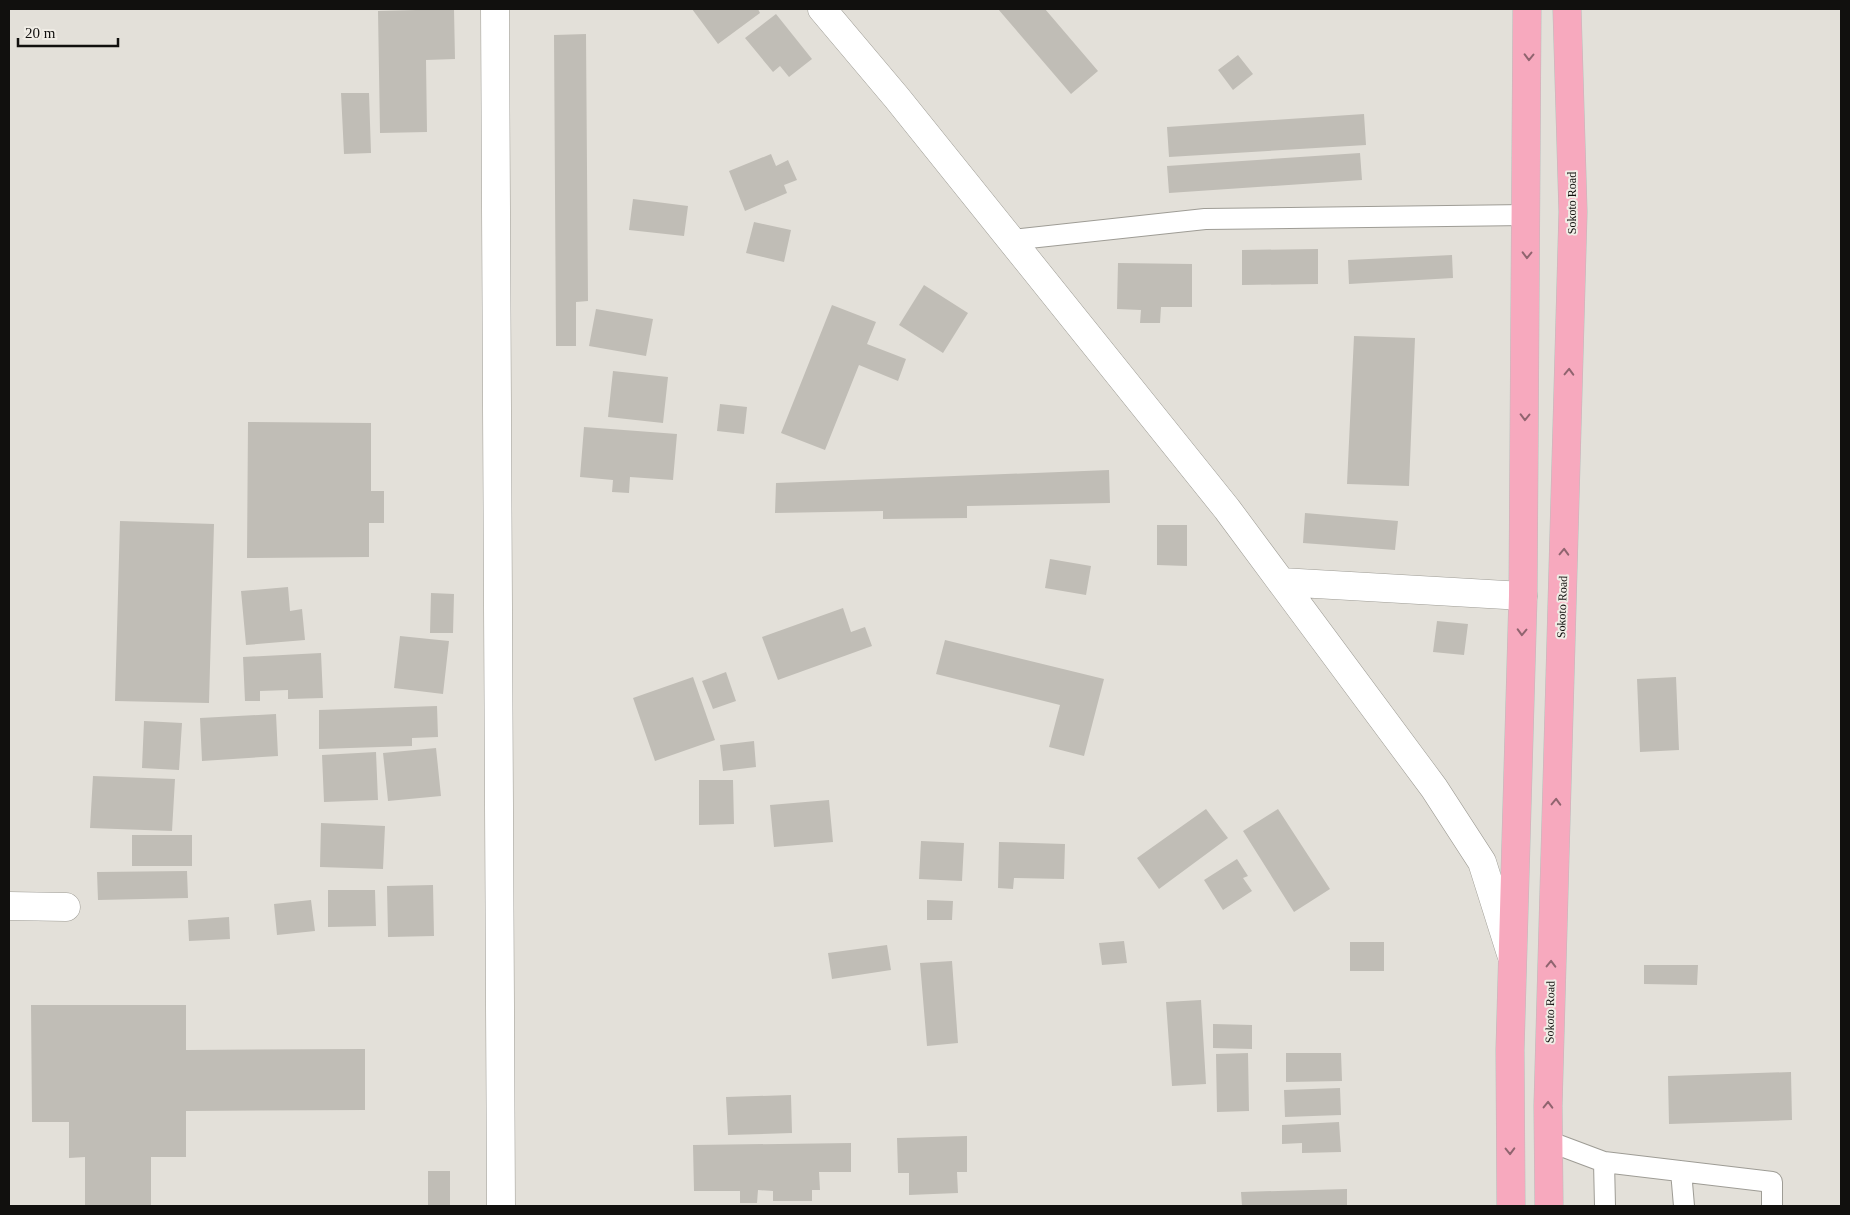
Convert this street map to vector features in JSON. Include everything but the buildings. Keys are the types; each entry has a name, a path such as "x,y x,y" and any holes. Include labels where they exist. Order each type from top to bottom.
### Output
{"main road":[{"path":"1511,1206 1509,1110 1523,596 1527,9"},
{"name":"Sokoto Road","path":"1549,1206 1548,1141 1551,956 1574,212 1566,9"}],"street":[{"path":"495,9 501,1206"},
{"path":"822,9 1227,509 1434,788 1482,862 1512,959"},
{"path":"1281,582 1523,596"},
{"path":"9,906 66,907"}],"lane":[{"path":"1011,240 1205,219 1527,215"},
{"path":"1548,1141 1604,1162 1772,1182 1772,1206"},
{"path":"1604,1162 1605,1206"},
{"path":"1681,1171 1684,1206"}]}
